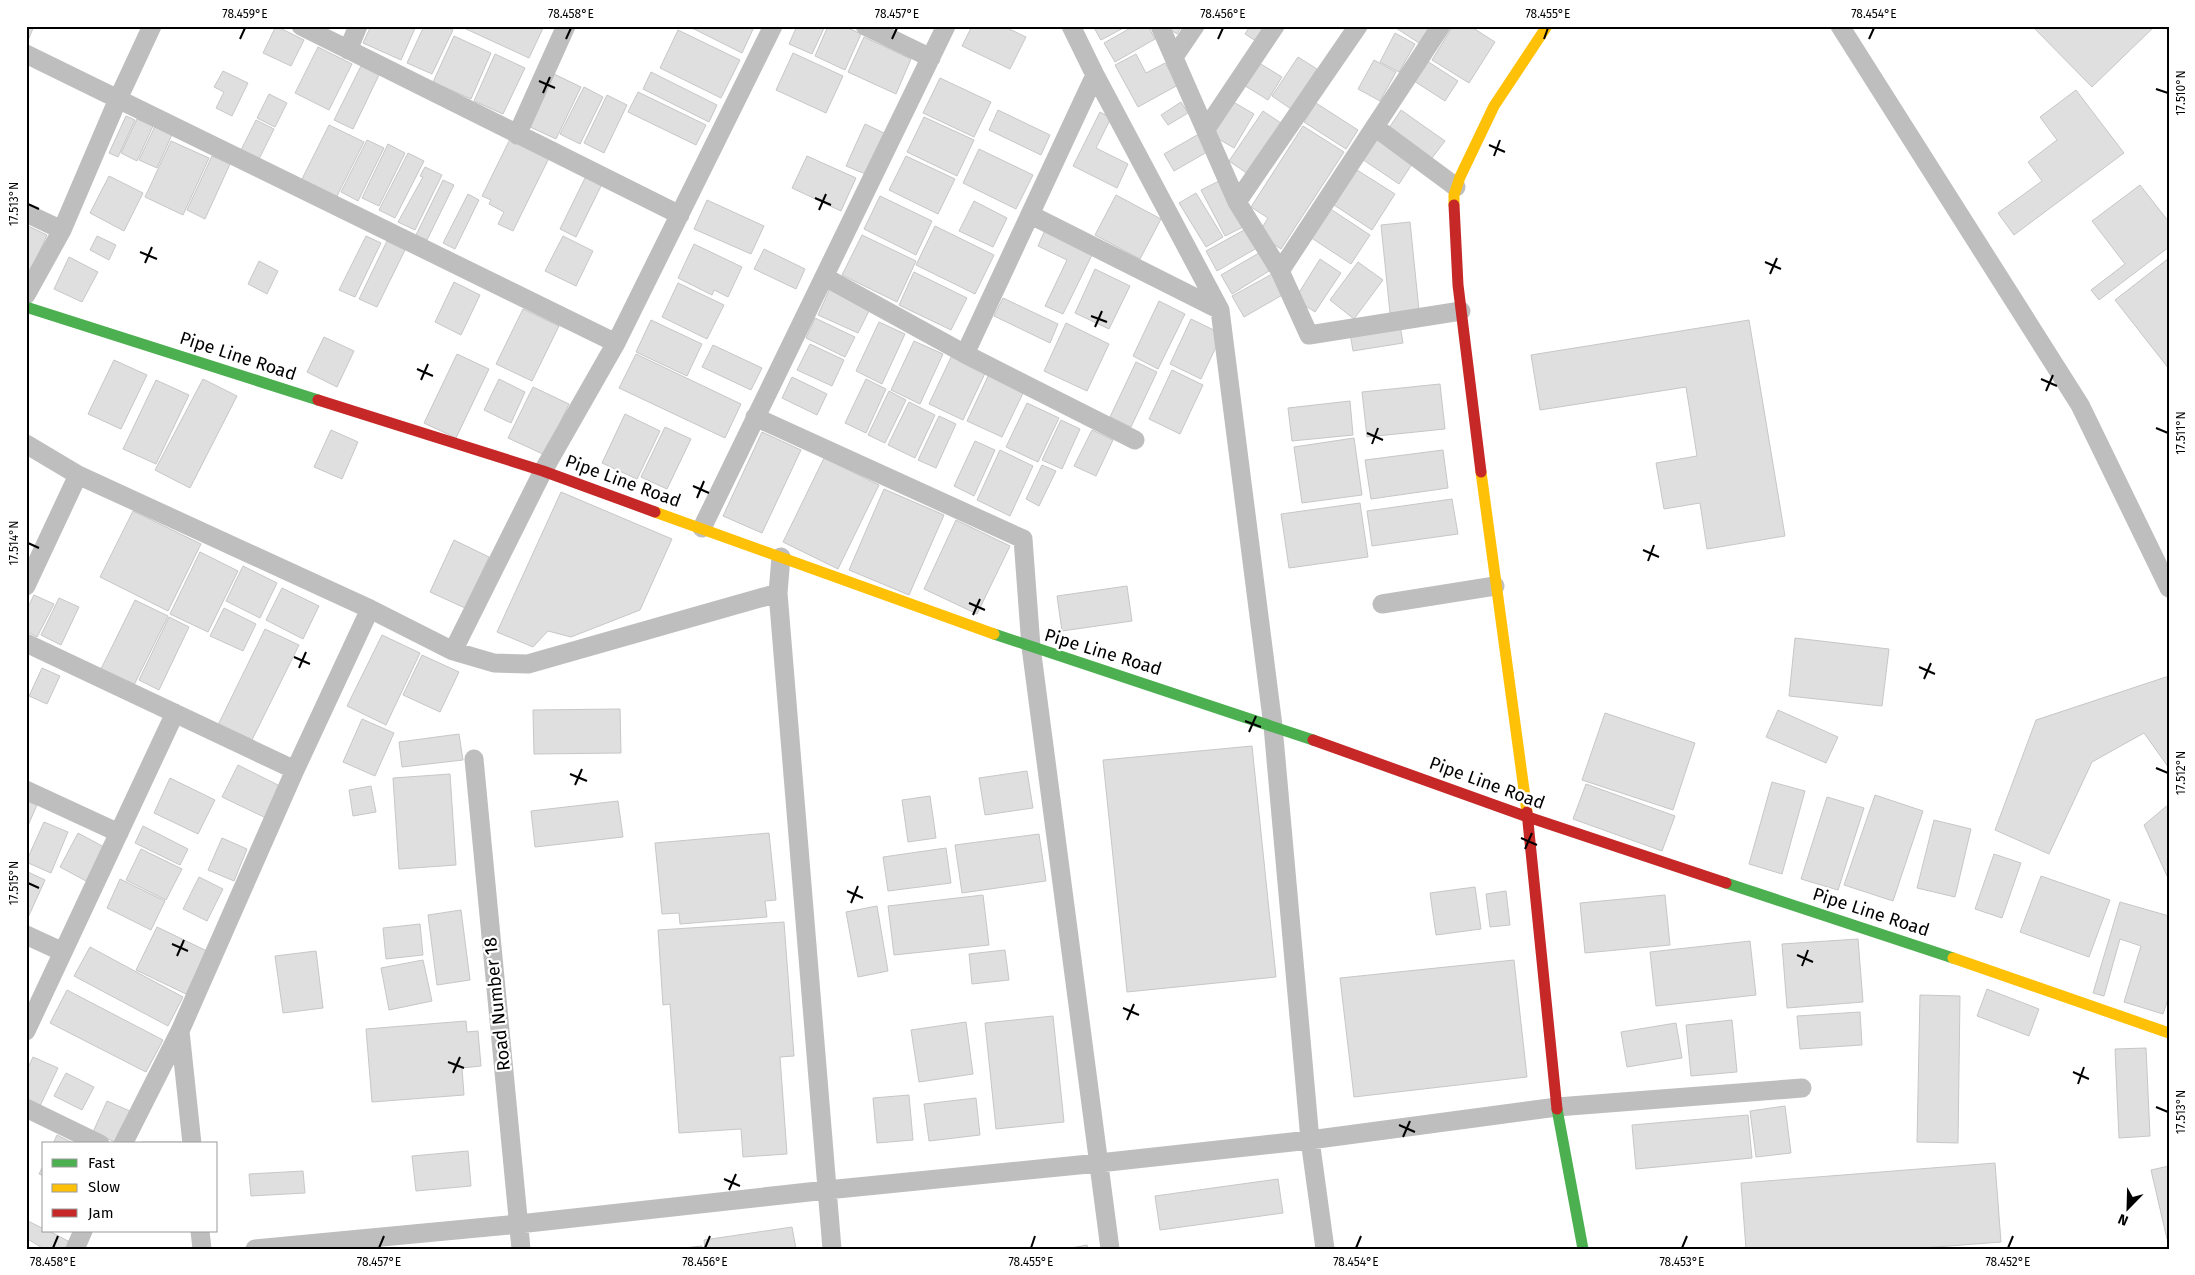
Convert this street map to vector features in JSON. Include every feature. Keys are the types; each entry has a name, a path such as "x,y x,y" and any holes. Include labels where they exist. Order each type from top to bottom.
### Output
{"street":[{"path":"26,295 62,230 118,99 152,26"},
{"path":"301,26 680,215"},
{"path":"348,50 358,26"},
{"path":"517,135 566,26"},
{"path":"453,651 543,471 616,343 773,26"},
{"path":"865,26 931,58"},
{"path":"702,528 946,26"},
{"path":"1072,26 1095,75 1220,310 1273,726 1310,1140 1325,1249"},
{"path":"1160,26 1238,202 1280,271 1309,335 1461,311"},
{"path":"1174,57 1195,26"},
{"path":"1206,129 1275,26"},
{"path":"1238,202 1358,26"},
{"path":"1280,271 1441,26"},
{"path":"1548,26 1494,106 1474,145 1454,195 1461,311 1495,586 1528,817 1557,1107 1583,1249"},
{"path":"1840,26 2080,405 2169,588"},
{"path":"26,54 616,343"},
{"path":"964,354 1031,215 1095,75"},
{"path":"1374,127 1456,186"},
{"path":"26,213 62,230"},
{"path":"1031,215 1220,310"},
{"path":"825,277 964,354 1135,440"},
{"name":"Pipe Line Road","path":"26,307 543,471 1031,647 1273,726 1528,817 1930,950 2169,1033"},
{"path":"755,417 1023,539 1031,647 1110,1249"},
{"path":"26,444 78,475 370,609 453,651 494,663 528,664 778,593"},
{"path":"26,586 78,475"},
{"path":"781,557 778,593 832,1249"},
{"path":"1382,604 1495,586"},
{"path":"124,1142 180,1031 295,770 370,609"},
{"path":"26,643 295,770"},
{"path":"26,1030 176,713"},
{"name":"Road Number 18","path":"474,759 520,1249"},
{"path":"26,790 119,833"},
{"path":"26,935 63,952"},
{"path":"180,1031 192,1142"},
{"path":"256,1249 519,1224 1310,1140 1557,1107 1802,1088"},
{"path":"26,1108 96,1142"},
{"path":"75,1249 83,1232"},
{"path":"200,1232 202,1249"}],"building":[{"path":"26,26 34,26 29,38 26,37"},
{"path":"276,26 304,40 291,66 263,53"},
{"path":"371,26 416,26 401,60 363,43"},
{"path":"424,26 444,26 453,30 432,74 407,63"},
{"path":"467,26 544,26 529,58 466,29"},
{"path":"688,26 753,26 754,27 742,53"},
{"path":"797,26 825,26 812,54 789,44"},
{"path":"828,26 844,26 861,34 845,70 815,56"},
{"path":"972,26 1003,26 1026,37 1010,69 962,46"},
{"path":"1093,26 1127,26 1101,40"},
{"path":"1134,26 1148,26 1155,39 1115,62 1104,43"},
{"path":"1165,26 1182,26 1177,34"},
{"path":"1250,26 1265,26 1256,41 1245,34"},
{"path":"1397,26 1430,26 1419,43 1396,28"},
{"path":"1453,26 1470,26 1495,42 1469,83 1432,60"},
{"path":"2032,26 2155,26 2092,87"},
{"path":"678,30 740,60 721,98 660,68"},
{"path":"1395,33 1415,44 1399,72 1380,62"},
{"path":"454,36 491,53 471,99 433,82"},
{"path":"864,37 911,59 896,94 848,72"},
{"path":"318,47 352,64 329,110 295,93"},
{"path":"793,53 843,76 826,113 776,90"},
{"path":"495,54 525,68 503,114 474,101"},
{"path":"1136,54 1146,73 1165,63 1178,85 1138,107 1115,65"},
{"path":"1298,57 1317,69 1291,109 1272,96"},
{"path":"1374,60 1396,72 1380,101 1358,89"},
{"path":"1256,61 1282,77 1268,100 1242,84"},
{"path":"1427,61 1458,81 1445,101 1414,81"},
{"path":"361,66 379,75 353,129 334,120"},
{"path":"223,71 248,83 232,116 216,108 224,92 214,87"},
{"path":"651,72 717,105 709,122 643,89"},
{"path":"554,74 581,87 556,139 528,126"},
{"path":"940,78 991,102 974,137 923,113"},
{"path":"584,87 603,97 580,144 560,134"},
{"path":"2076,90 2124,153 2014,235 1998,213 2042,181 2028,162 2057,140 2040,117"},
{"path":"638,92 706,125 696,145 628,112"},
{"path":"269,94 287,103 275,127 257,118"},
{"path":"607,95 627,105 604,153 584,143"},
{"path":"1230,100 1254,114 1234,148 1210,134"},
{"path":"1181,102 1188,113 1168,125 1161,115"},
{"path":"1316,103 1358,130 1346,149 1304,122"},
{"path":"998,110 1050,135 1041,155 989,130"},
{"path":"1401,110 1445,141 1432,158 1389,128"},
{"path":"1263,111 1281,123 1248,174 1229,161"},
{"path":"1100,112 1111,118 1096,148 1128,164 1117,188 1073,166"},
{"path":"126,116 135,120 118,157 109,153"},
{"path":"924,117 974,140 957,176 907,152"},
{"path":"137,119 153,126 137,161 121,153"},
{"path":"256,120 274,129 257,163 239,154"},
{"path":"157,122 174,130 157,168 139,160"},
{"path":"865,124 886,134 868,175 846,166"},
{"path":"329,125 364,142 336,198 301,181"},
{"path":"1303,126 1344,152 1281,249 1258,234 1268,218 1251,207"},
{"path":"1204,131 1214,148 1174,171 1164,154"},
{"path":"1377,131 1416,158 1399,184 1359,157"},
{"path":"510,139 549,158 513,231 498,224 504,212 489,204 491,200 482,196"},
{"path":"367,140 384,148 358,201 341,192"},
{"path":"171,141 209,158 183,215 145,197"},
{"path":"388,144 405,153 379,206 362,198"},
{"path":"979,149 1033,175 1016,209 963,183"},
{"path":"408,153 424,161 395,218 379,210"},
{"path":"212,156 230,164 205,219 187,210"},
{"path":"807,156 856,178 841,211 792,188"},
{"path":"906,156 955,179 938,214 889,190"},
{"path":"425,167 442,175 415,230 398,222 423,177 420,176"},
{"path":"1357,170 1395,194 1372,230 1334,205"},
{"path":"587,174 603,182 576,237 560,229"},
{"path":"109,176 143,193 124,231 90,213"},
{"path":"443,180 454,185 427,240 416,235"},
{"path":"1221,180 1245,226 1225,236 1201,190"},
{"path":"2140,185 2169,222 2169,247 2099,300 2091,290 2125,264 2092,221"},
{"path":"1196,193 1223,237 1206,247 1179,203"},
{"path":"468,194 479,200 455,249 443,243"},
{"path":"1116,195 1161,219 1140,259 1095,235"},
{"path":"880,196 932,221 916,255 864,229"},
{"path":"707,200 764,226 751,254 694,229"},
{"path":"974,201 1007,218 993,247 959,231"},
{"path":"1329,208 1370,235 1351,264 1310,237"},
{"path":"1410,222 1419,310 1390,313 1381,225"},
{"path":"26,225 47,235 29,275 26,273"},
{"path":"935,226 994,255 975,294 916,265"},
{"path":"1246,229 1257,248 1217,271 1206,251"},
{"path":"1045,230 1093,253 1063,314 1045,306 1067,260 1038,246"},
{"path":"862,235 916,261 897,302 842,275"},
{"path":"97,236 116,245 109,260 90,250"},
{"path":"366,236 381,243 355,297 339,290"},
{"path":"563,236 593,251 576,286 545,271"},
{"path":"387,241 405,250 377,307 359,299"},
{"path":"694,244 742,267 728,297 714,290 712,295 678,278"},
{"path":"764,249 805,269 796,289 754,269"},
{"path":"1259,253 1269,271 1232,294 1221,275"},
{"path":"69,257 98,272 82,302 54,289"},
{"path":"2169,258 2169,369 2115,300"},
{"path":"1320,259 1341,273 1315,312 1295,299"},
{"path":"259,261 278,271 267,294 248,284"},
{"path":"1358,262 1383,280 1354,319 1330,300"},
{"path":"1095,269 1130,286 1109,329 1075,313"},
{"path":"914,272 967,298 951,330 899,305"},
{"path":"1272,274 1284,294 1244,317 1232,296"},
{"path":"454,282 480,295 461,335 435,322"},
{"path":"678,283 724,305 707,339 662,317"},
{"path":"831,286 872,305 858,333 818,315"},
{"path":"1003,298 1058,324 1050,343 994,316"},
{"path":"1159,301 1185,314 1158,369 1133,356"},
{"path":"523,309 559,326 532,381 496,364"},
{"path":"815,318 855,337 845,357 806,338"},
{"path":"1191,319 1222,334 1201,379 1170,364"},
{"path":"651,320 702,344 687,376 636,352"},
{"path":"1749,320 1785,536 1707,549 1700,503 1664,509 1656,463 1697,456 1686,387 1540,410 1531,355"},
{"path":"879,322 905,334 882,384 856,371"},
{"path":"1066,323 1109,344 1087,391 1044,371"},
{"path":"1400,325 1403,343 1353,351 1350,333"},
{"path":"324,337 354,351 337,387 307,372"},
{"path":"914,341 943,354 920,404 891,390"},
{"path":"810,344 844,360 832,386 797,370"},
{"path":"713,345 762,368 751,390 702,367"},
{"path":"953,353 987,369 963,420 929,404"},
{"path":"457,354 489,369 456,438 424,423"},
{"path":"636,354 741,404 725,438 619,388"},
{"path":"114,360 147,375 121,429 88,414"},
{"path":"1136,362 1157,372 1131,427 1110,417"},
{"path":"1172,370 1203,385 1180,434 1149,419"},
{"path":"990,372 1025,389 1002,437 967,421"},
{"path":"792,377 827,394 817,415 782,398"},
{"path":"203,379 237,396 190,488 155,470"},
{"path":"499,379 525,392 511,423 484,410"},
{"path":"866,379 886,389 866,433 845,423"},
{"path":"156,380 189,395 156,464 123,449"},
{"path":"1440,384 1445,429 1367,437 1362,392"},
{"path":"533,387 569,404 545,455 508,438"},
{"path":"889,391 906,400 885,443 868,435"},
{"path":"1350,401 1353,435 1292,441 1288,408"},
{"path":"909,402 935,415 915,458 888,445"},
{"path":"1027,403 1059,418 1038,462 1006,447"},
{"path":"625,414 660,431 637,479 602,463"},
{"path":"939,416 956,424 936,468 918,460"},
{"path":"1061,420 1080,429 1062,469 1042,460"},
{"path":"665,427 691,439 667,489 641,477"},
{"path":"331,430 358,442 342,479 314,467"},
{"path":"1092,430 1113,440 1096,476 1074,466"},
{"path":"762,432 801,450 762,533 723,516"},
{"path":"1354,438 1362,495 1302,503 1294,447"},
{"path":"975,441 995,450 974,496 954,486"},
{"path":"1000,450 1033,466 1010,516 977,500"},
{"path":"1443,450 1448,488 1371,499 1365,460"},
{"path":"824,458 879,485 838,569 783,542"},
{"path":"1042,465 1056,471 1039,506 1026,499"},
{"path":"884,489 944,515 909,595 849,570"},
{"path":"561,492 672,539 640,610 571,637 548,631 533,647 497,632"},
{"path":"1452,499 1458,534 1372,546 1367,511"},
{"path":"1360,503 1368,557 1289,568 1281,514"},
{"path":"133,511 201,544 168,611 100,577"},
{"path":"956,520 1010,546 977,614 924,589"},
{"path":"454,540 489,557 465,608 430,592"},
{"path":"200,552 238,571 208,632 170,614"},
{"path":"243,566 277,583 260,618 226,601"},
{"path":"1127,586 1132,621 1062,631 1057,596"},
{"path":"282,588 319,606 303,639 266,620"},
{"path":"34,595 54,604 37,637 26,631 26,611"},
{"path":"59,598 79,607 61,645 41,635"},
{"path":"135,600 168,616 134,685 101,669"},
{"path":"224,608 256,624 243,651 210,636"},
{"path":"169,617 189,627 159,690 139,680"},
{"path":"265,629 299,645 250,744 217,727"},
{"path":"382,635 420,653 386,725 347,706"},
{"path":"1795,638 1889,649 1882,706 1789,696"},
{"path":"422,655 459,672 440,712 403,695"},
{"path":"42,668 60,676 47,704 29,696"},
{"path":"2169,676 2169,768 2144,733 2092,762 2049,854 1995,830 2036,720"},
{"path":"620,709 621,753 534,754 533,710"},
{"path":"1778,710 1838,737 1826,763 1766,737"},
{"path":"1605,713 1695,743 1673,810 1582,780"},
{"path":"362,719 394,733 375,776 343,762"},
{"path":"459,734 463,760 402,767 399,742"},
{"path":"1252,746 1276,977 1127,992 1103,760"},
{"path":"238,765 282,787 266,818 222,797"},
{"path":"1027,771 1033,808 985,815 979,778"},
{"path":"450,774 456,865 399,869 393,778"},
{"path":"170,778 215,800 198,834 154,813"},
{"path":"1772,782 1805,791 1782,874 1749,864"},
{"path":"1586,784 1675,816 1662,851 1573,819"},
{"path":"371,786 376,812 353,816 349,790"},
{"path":"1875,795 1923,811 1893,901 1844,885"},
{"path":"930,796 936,838 908,842 902,800"},
{"path":"1827,797 1864,808 1838,890 1801,879"},
{"path":"26,801 37,805 26,830"},
{"path":"618,801 623,837 535,847 531,811"},
{"path":"2169,804 2169,875 2167,876 2144,825"},
{"path":"1934,820 1971,829 1955,897 1917,888"},
{"path":"44,822 68,832 51,873 26,862"},
{"path":"143,826 188,849 180,865 135,843"},
{"path":"78,833 104,847 86,881 60,867"},
{"path":"769,833 776,900 765,901 767,917 680,924 679,913 662,914 655,843"},
{"path":"1039,834 1046,881 962,893 955,845"},
{"path":"222,838 247,849 234,881 208,870"},
{"path":"946,848 951,883 888,891 883,857"},
{"path":"141,849 182,869 166,900 126,880"},
{"path":"1994,854 2021,863 2002,918 1975,909"},
{"path":"26,871 45,880 26,922"},
{"path":"2041,876 2110,900 2089,957 2020,932"},
{"path":"199,877 223,889 207,921 183,909"},
{"path":"120,879 165,901 151,930 107,908"},
{"path":"1475,887 1481,929 1436,935 1430,893"},
{"path":"1506,891 1510,925 1490,927 1486,894"},
{"path":"983,895 989,945 894,955 888,906"},
{"path":"1665,895 1670,945 1585,953 1580,903"},
{"path":"2120,902 2169,916 2169,996 2163,1014 2124,1002 2141,946 2120,939 2104,996 2093,993"},
{"path":"877,906 888,971 858,977 846,912"},
{"path":"461,910 470,980 437,985 428,915"},
{"path":"784,922 794,1056 780,1057 787,1154 743,1157 741,1129 679,1133 670,1004 663,1005 658,930"},
{"path":"420,924 423,955 386,959 383,928"},
{"path":"157,927 207,951 186,994 136,970"},
{"path":"1858,939 1863,1002 1787,1008 1782,944"},
{"path":"1750,941 1756,995 1656,1006 1650,952"},
{"path":"90,947 183,997 168,1026 74,976"},
{"path":"1005,950 1009,980 972,984 969,954"},
{"path":"316,951 323,1008 283,1013 275,956"},
{"path":"423,960 432,1001 389,1010 381,968"},
{"path":"1514,960 1527,1077 1354,1097 1340,978"},
{"path":"1987,989 2039,1009 2029,1036 1977,1016"},
{"path":"67,990 163,1040 146,1072 50,1023"},
{"path":"1920,995 1960,996 1958,1143 1917,1142"},
{"path":"1860,1012 1862,1045 1800,1049 1797,1016"},
{"path":"1053,1016 1064,1122 996,1129 985,1023"},
{"path":"1732,1020 1737,1072 1691,1076 1686,1025"},
{"path":"466,1021 467,1032 478,1031 481,1066 462,1068 464,1095 372,1102 366,1029"},
{"path":"966,1022 973,1074 919,1082 911,1030"},
{"path":"1676,1023 1682,1058 1627,1067 1621,1032"},
{"path":"2146,1048 2150,1136 2119,1138 2115,1049"},
{"path":"33,1057 58,1068 40,1106 26,1099 26,1072"},
{"path":"66,1073 94,1087 82,1110 54,1096"},
{"path":"909,1095 913,1140 877,1143 873,1098"},
{"path":"976,1098 980,1135 929,1141 924,1104"},
{"path":"107,1101 132,1112 117,1142 93,1132"},
{"path":"1785,1106 1791,1153 1756,1157 1750,1111"},
{"path":"1748,1115 1752,1158 1636,1169 1632,1125"},
{"path":"57,1135 71,1142 54,1142"},
{"path":"468,1151 471,1186 416,1191 412,1156"},
{"path":"1995,1163 2001,1242 1910,1249 1746,1249 1741,1183"},
{"path":"2169,1166 2169,1239 2167,1239 2151,1170"},
{"path":"303,1171 305,1193 251,1196 249,1174"},
{"path":"1278,1179 1283,1213 1160,1230 1155,1196"},
{"path":"26,1220 42,1228 42,1232 51,1232 70,1242 66,1249 44,1249 26,1238"},
{"path":"792,1227 796,1249 705,1249 704,1240"},
{"path":"1087,1245 1088,1249 1066,1249"},
{"path":"702,1246 702,1249 684,1249 684,1248"}],"traffic: fast":[{"path":"26,307 318,400"},
{"path":"994,634 1313,740"},
{"path":"1726,883 1953,958"},
{"path":"1557,1109 1583,1249"}],"traffic: slow":[{"path":"1454,205 1454,195 1460,177 1494,106 1547,26"},
{"path":"1481,472 1527,812"},
{"path":"655,512 994,634"},
{"path":"1953,958 2169,1033"}],"traffic: jam":[{"path":"1454,205 1458,285 1481,472"},
{"path":"318,400 543,471 655,512"},
{"path":"1313,740 1528,817 1726,883"},
{"path":"1527,812 1557,1109"}]}
